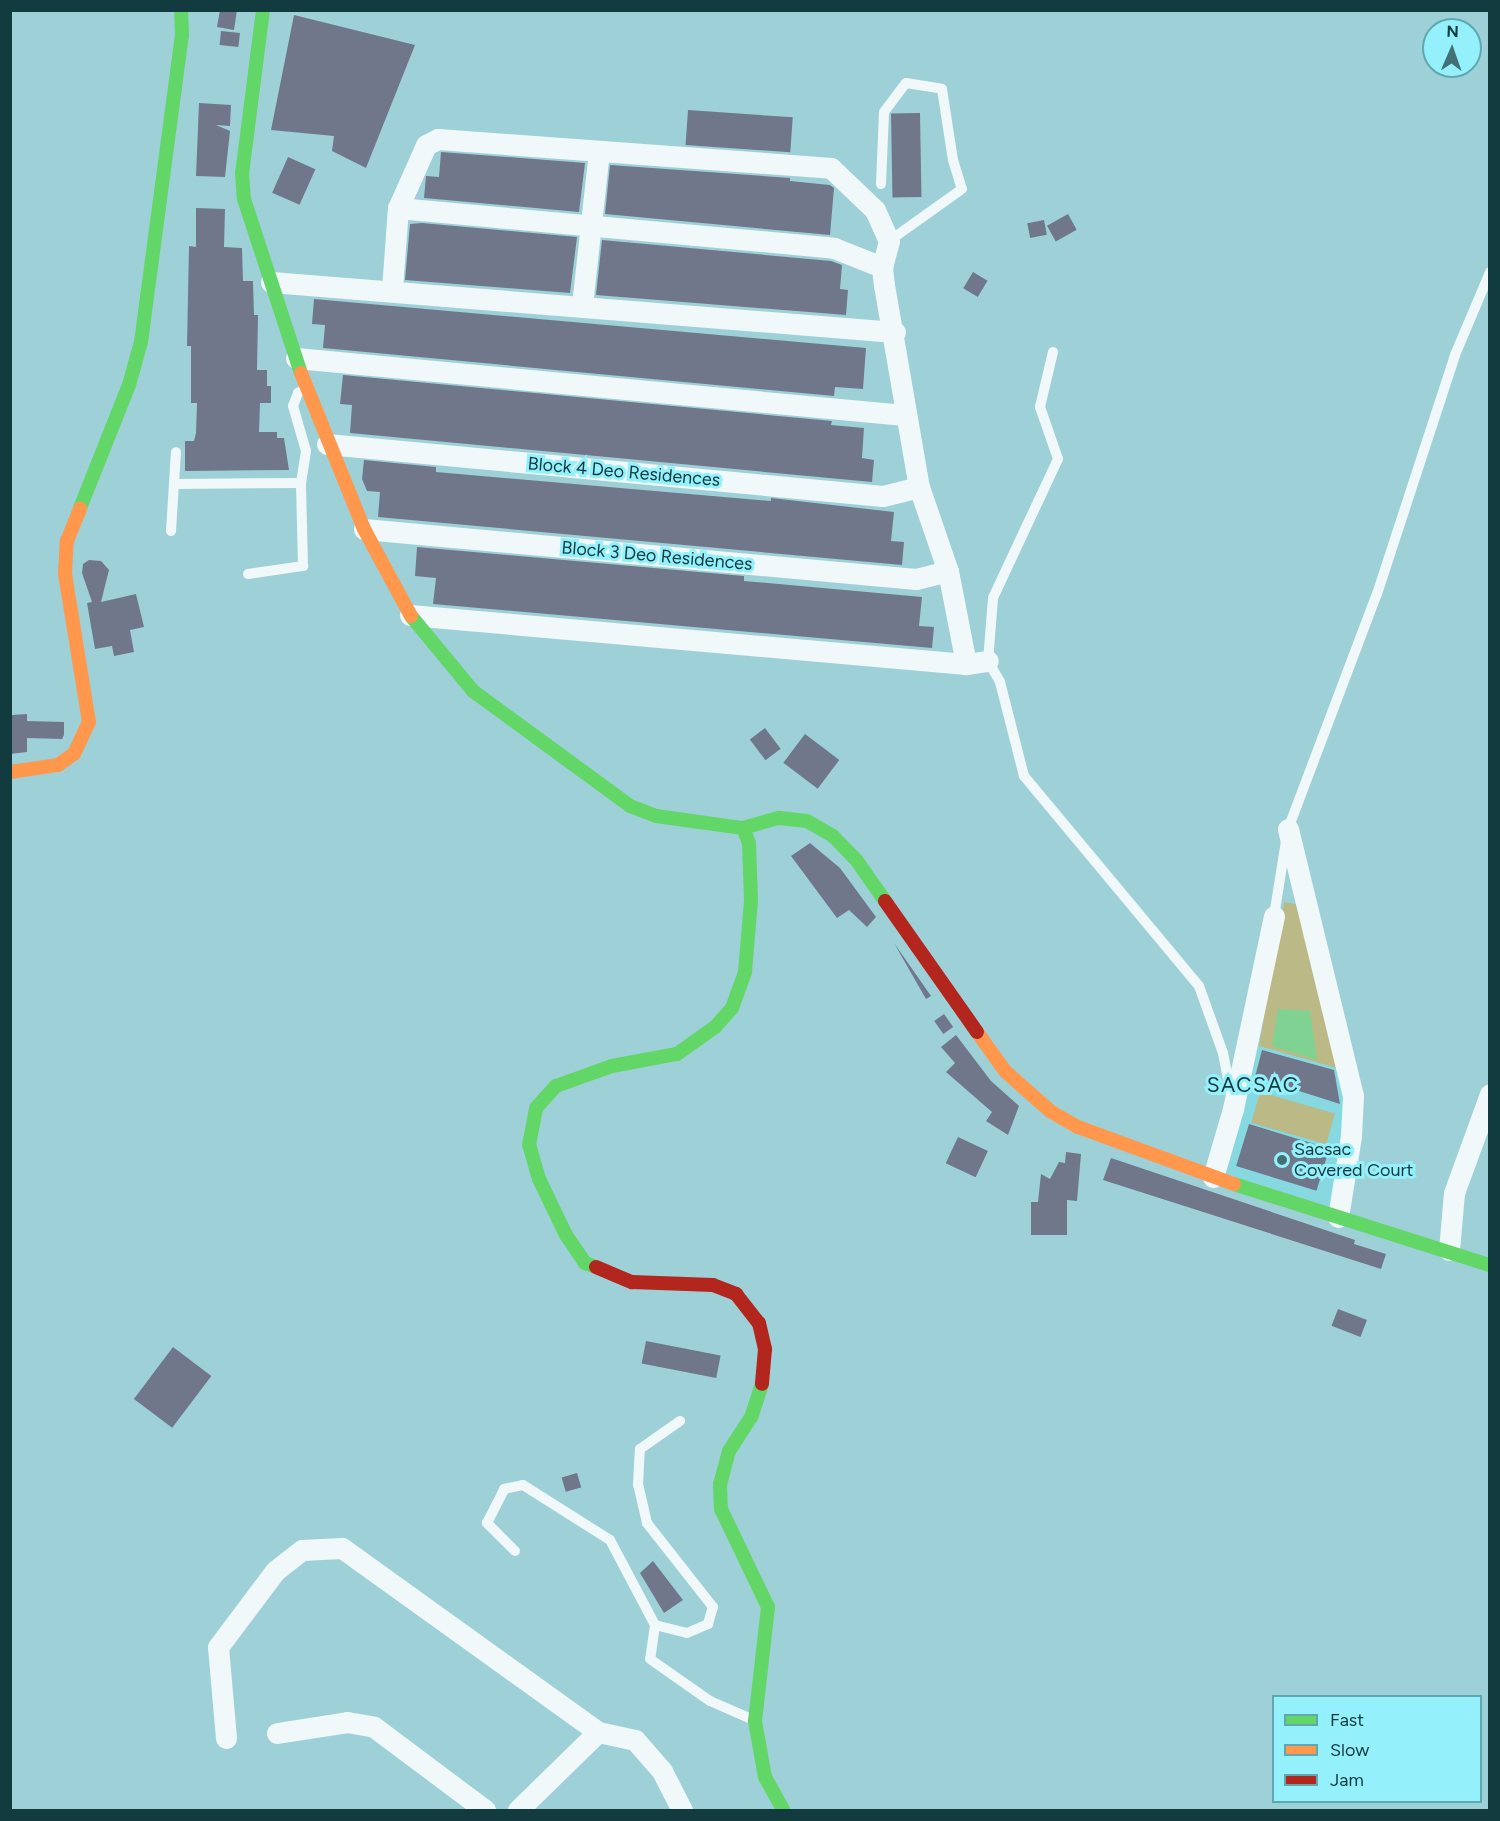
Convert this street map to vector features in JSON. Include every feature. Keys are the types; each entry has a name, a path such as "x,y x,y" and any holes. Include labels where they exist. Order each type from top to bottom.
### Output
{"street":[{"path":"10,772 58,765 74,754 89,722 65,574 68,541 129,385 141,342 182,36 181,10"},
{"path":"263,10 242,186 306,388 327,444 364,529 410,615 473,691 630,807 656,816 743,828 779,818 807,821 834,836 857,861 1005,1071 1050,1111 1078,1127 1213,1177 1449,1250 1490,1265"},
{"path":"392,289 398,208 426,145 438,139 831,168 875,210 889,241 882,267 894,332 904,415 919,487 948,571 966,664"},
{"path":"582,305 599,151"},
{"path":"398,208 834,248 882,267"},
{"path":"272,282 392,289 894,332"},
{"path":"296,358 904,415"},
{"name":"Block 4 Deo Residences","path":"327,444 883,496 919,487"},
{"name":"Block 3 Deo Residences","path":"364,529 916,579 948,571"},
{"path":"410,615 966,664 988,661"},
{"path":"743,828 749,843 751,900 745,972 732,1008 715,1027 677,1054 612,1066 556,1086 536,1108 529,1145 539,1179 566,1235 585,1263 632,1282 713,1286 736,1294 759,1323 765,1349 758,1401 729,1451 720,1484 721,1509 768,1607 755,1721 765,1777 783,1810"},
{"path":"1288,829 1353,1096 1351,1136 1338,1217"},
{"path":"1213,1177 1233,1108 1275,916"},
{"path":"1449,1250 1454,1193 1490,1094"},
{"path":"226,1738 218,1647 275,1571 302,1550 342,1548 598,1732 635,1740 662,1771 682,1810"},
{"path":"277,1733 347,1722 374,1727 485,1810"},
{"path":"518,1810 598,1732"}],"lane":[{"path":"881,184 884,112 906,84 942,89 953,160 962,189 889,241"},
{"path":"1275,916 1288,829 1377,594 1455,355 1490,272"},
{"path":"1053,352 1040,407 1058,459 993,598 988,661 1000,682 1024,776 1199,986 1223,1053 1233,1108"},
{"path":"248,574 303,566 301,483 306,451 293,406 298,393 306,388"},
{"path":"171,531 176,452"},
{"path":"174,484 301,483"},
{"path":"655,1625 687,1634 708,1624 713,1608 647,1523 638,1485 640,1449 680,1421"},
{"path":"515,1551 487,1523 504,1489 523,1485 610,1540 655,1625 650,1659 710,1701 755,1721"}],"shaded area":[{"path":"1284,902 1300,905 1340,1069 1259,1046"},
{"path":"1278,1009 1310,1011 1317,1060 1272,1046"},
{"path":"1259,1046 1340,1069 1349,1111 1333,1207 1227,1174"},
{"path":"1260,1092 1335,1113 1326,1144 1251,1123"}],"building":[{"path":"220,10 237,10 234,30 217,27"},
{"path":"294,15 415,45 366,168 332,151 334,136 271,130"},
{"path":"221,31 240,33 238,47 220,45"},
{"path":"199,103 231,105 230,126 216,125 230,131 225,177 196,176"},
{"path":"688,110 793,117 790,152 686,145"},
{"path":"920,113 921,197 892,197 891,114"},
{"path":"441,152 585,163 579,212 424,198 426,176 439,177"},
{"path":"288,157 315,169 300,205 272,193"},
{"path":"610,165 790,178 790,181 830,185 834,188 830,235 605,214"},
{"path":"196,208 225,209 224,247 242,248 243,281 253,281 254,315 258,315 257,370 267,370 267,386 271,386 271,403 260,403 259,432 277,432 277,438 284,438 289,470 185,471 185,441 194,441 196,433 197,403 191,403 191,346 187,346 189,246 196,247"},
{"path":"1068,214 1077,230 1056,241 1047,226"},
{"path":"1044,220 1047,235 1030,238 1027,223"},
{"path":"422,223 577,237 570,293 405,280 410,224"},
{"path":"602,240 831,261 842,265 840,289 848,290 846,315 596,295"},
{"path":"973,272 988,281 978,297 963,288"},
{"path":"314,299 866,348 863,389 835,387 834,396 323,348 325,325 312,324"},
{"path":"343,375 832,421 831,425 864,428 862,458 874,460 872,482 350,433 352,405 340,404"},
{"path":"364,460 436,467 436,472 771,501 771,498 894,512 891,541 904,542 902,565 378,517 380,492 367,491 362,479"},
{"path":"417,547 744,576 744,581 922,597 919,626 934,627 932,648 433,604 436,578 415,576"},
{"path":"89,560 101,561 109,570 101,602 136,594 144,627 130,630 134,652 114,656 112,646 95,649 87,603 92,602 82,573 83,564"},
{"path":"27,714 27,721 64,722 64,735 62,739 27,738 27,752 10,754 12,715"},
{"path":"765,728 781,749 765,760 750,739"},
{"path":"805,734 839,760 818,789 783,763"},
{"path":"810,843 840,868 876,917 867,927 849,910 837,918 791,856"},
{"path":"894,943 931,996 926,999"},
{"path":"944,1014 953,1027 943,1034 934,1021"},
{"path":"956,1035 991,1081 1019,1106 1008,1135 986,1121 992,1112 946,1072 955,1063 941,1047"},
{"path":"1262,1050 1334,1070 1340,1104 1255,1077"},
{"name":"Sacsac Covered Court","path":"1249,1124 1329,1149 1316,1191 1236,1166"},
{"path":"958,1137 988,1151 976,1177 946,1163"},
{"path":"1066,1152 1081,1154 1077,1201 1067,1200 1067,1235 1031,1235 1031,1202 1038,1202 1041,1174 1050,1179 1059,1162 1065,1163"},
{"path":"1111,1158 1355,1240 1354,1244 1386,1254 1381,1269 1103,1180"},
{"path":"1338,1309 1367,1320 1360,1337 1332,1326"},
{"path":"646,1341 721,1356 716,1378 642,1364"},
{"path":"173,1347 211,1376 172,1428 134,1399"},
{"path":"577,1473 581,1487 566,1492 562,1477"},
{"path":"653,1561 683,1600 664,1613 640,1573"}],"traffic: fast":[{"path":"80,508 129,385 141,342 182,36 181,10"},
{"path":"263,10 242,173 244,199 301,373"},
{"path":"411,616 473,691 630,806 656,816 743,828 779,818 807,821 833,836 857,861 885,901"},
{"path":"596,1267 585,1263 566,1235 539,1179 529,1145 536,1108 556,1086 612,1066 677,1054 715,1027 732,1008 745,972 751,900 749,843 743,828"},
{"path":"1234,1184 1490,1265"},
{"path":"762,1384 751,1417 729,1451 720,1484 721,1509 768,1607 755,1721 765,1777 783,1810"}],"traffic: slow":[{"path":"301,373 364,529 411,616"},
{"path":"10,772 58,765 74,754 89,722 65,574 67,541 80,508"},
{"path":"977,1032 1005,1071 1050,1111 1078,1127 1234,1184"}],"traffic: jam":[{"path":"885,901 977,1032"},
{"path":"596,1267 632,1282 713,1285 736,1294 759,1323 765,1349 762,1384"}],"place":[{"name":"Sacsac Covered Court","path":"1282,1160"}],"district":[{"name":"SACSAC","path":"1253,1085"}]}
